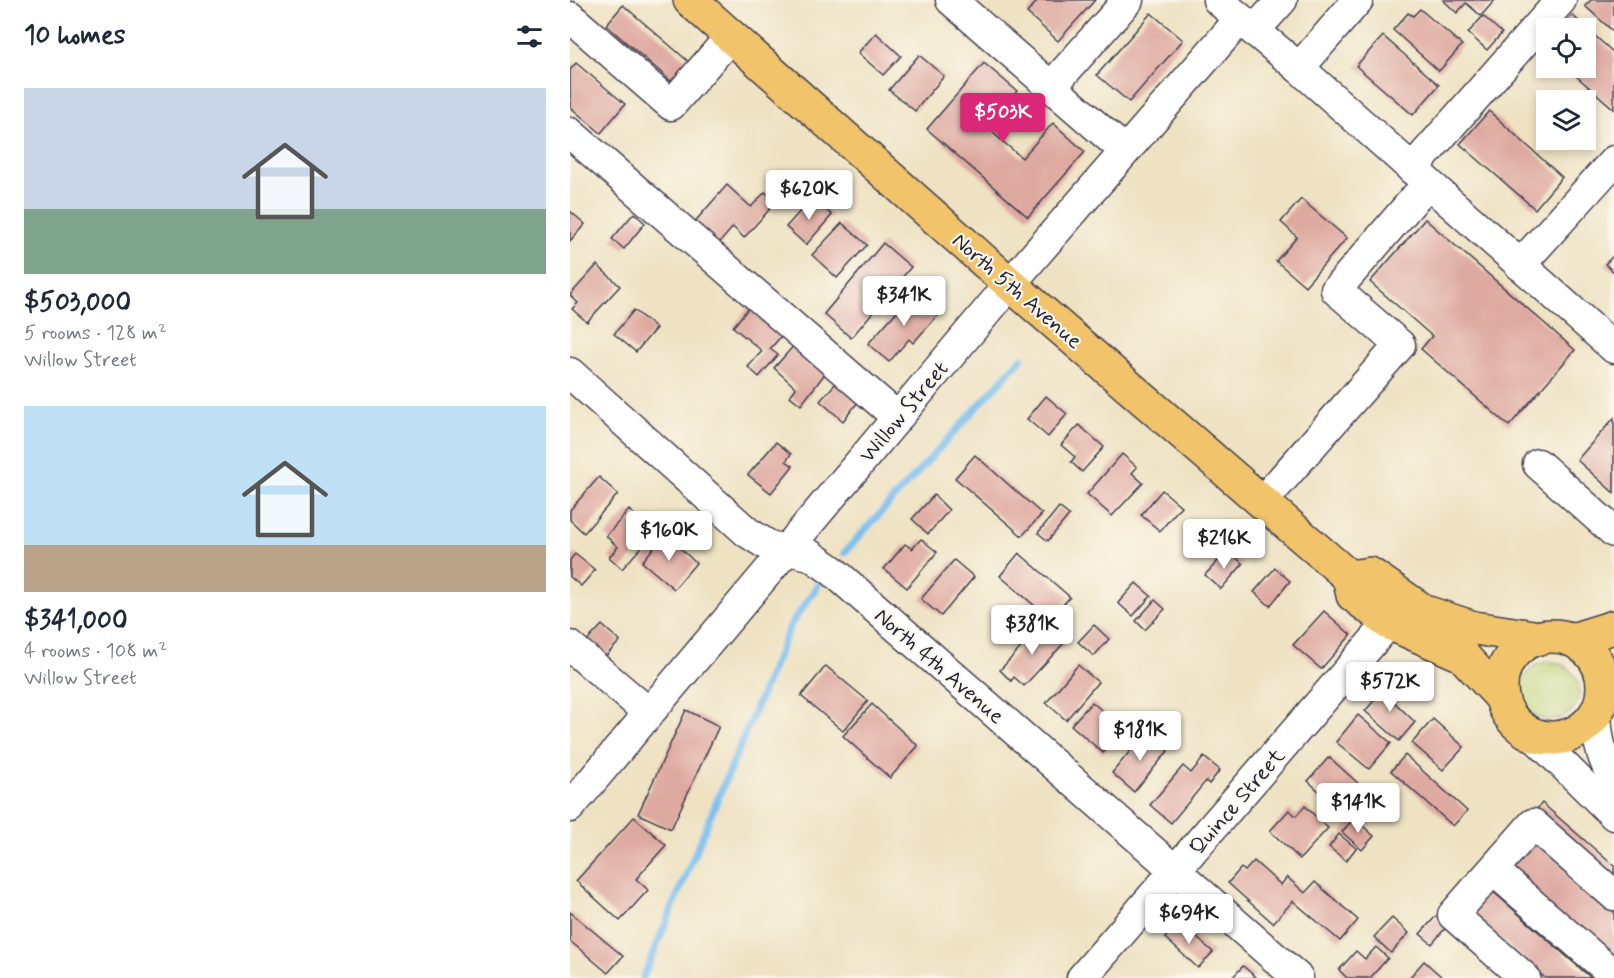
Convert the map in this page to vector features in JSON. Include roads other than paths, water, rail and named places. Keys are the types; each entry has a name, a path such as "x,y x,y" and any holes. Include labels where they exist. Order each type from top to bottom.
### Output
{"main road":[{"name":"North 5th Avenue","path":"690,0 1010,284 1349,577 1353,596 1389,623 1462,655 1503,698"},
{"path":"1349,577 1370,574 1425,612 1474,628 1556,639 1585,648 1595,660 1601,674 1604,693 1587,724 1575,733 1546,738 1532,734 1518,725 1508,713 1501,682 1505,668 1514,654 1525,644 1556,639 1614,627"}],"street":[{"path":"951,0 1125,151"},
{"path":"1051,87 1128,0"},
{"name":"Willow Street","path":"570,807 897,417 1238,17 1282,0"},
{"path":"1299,68 1358,0"},
{"path":"1262,502 1400,345 1336,290 1420,176 1561,0"},
{"path":"570,17 671,105 731,36"},
{"path":"1238,17 1299,68 1614,348"},
{"path":"570,133 897,417"},
{"path":"1520,265 1614,161"},
{"name":"North 4th Avenue","path":"570,373 747,532 769,546 810,555 833,571 1298,978"},
{"path":"1538,464 1614,532"},
{"name":"Quince Street","path":"1082,978 1389,623"},
{"path":"570,646 649,713"},
{"path":"1604,693 1597,740 1604,763 1614,780"},
{"path":"1532,734 1614,815"},
{"path":"1525,978 1453,915 1533,824 1614,895"},
{"path":"1493,870 1614,975"}],"waterway":[{"path":"844,553 1022,358"},
{"path":"643,978 790,626 818,585"}]}
